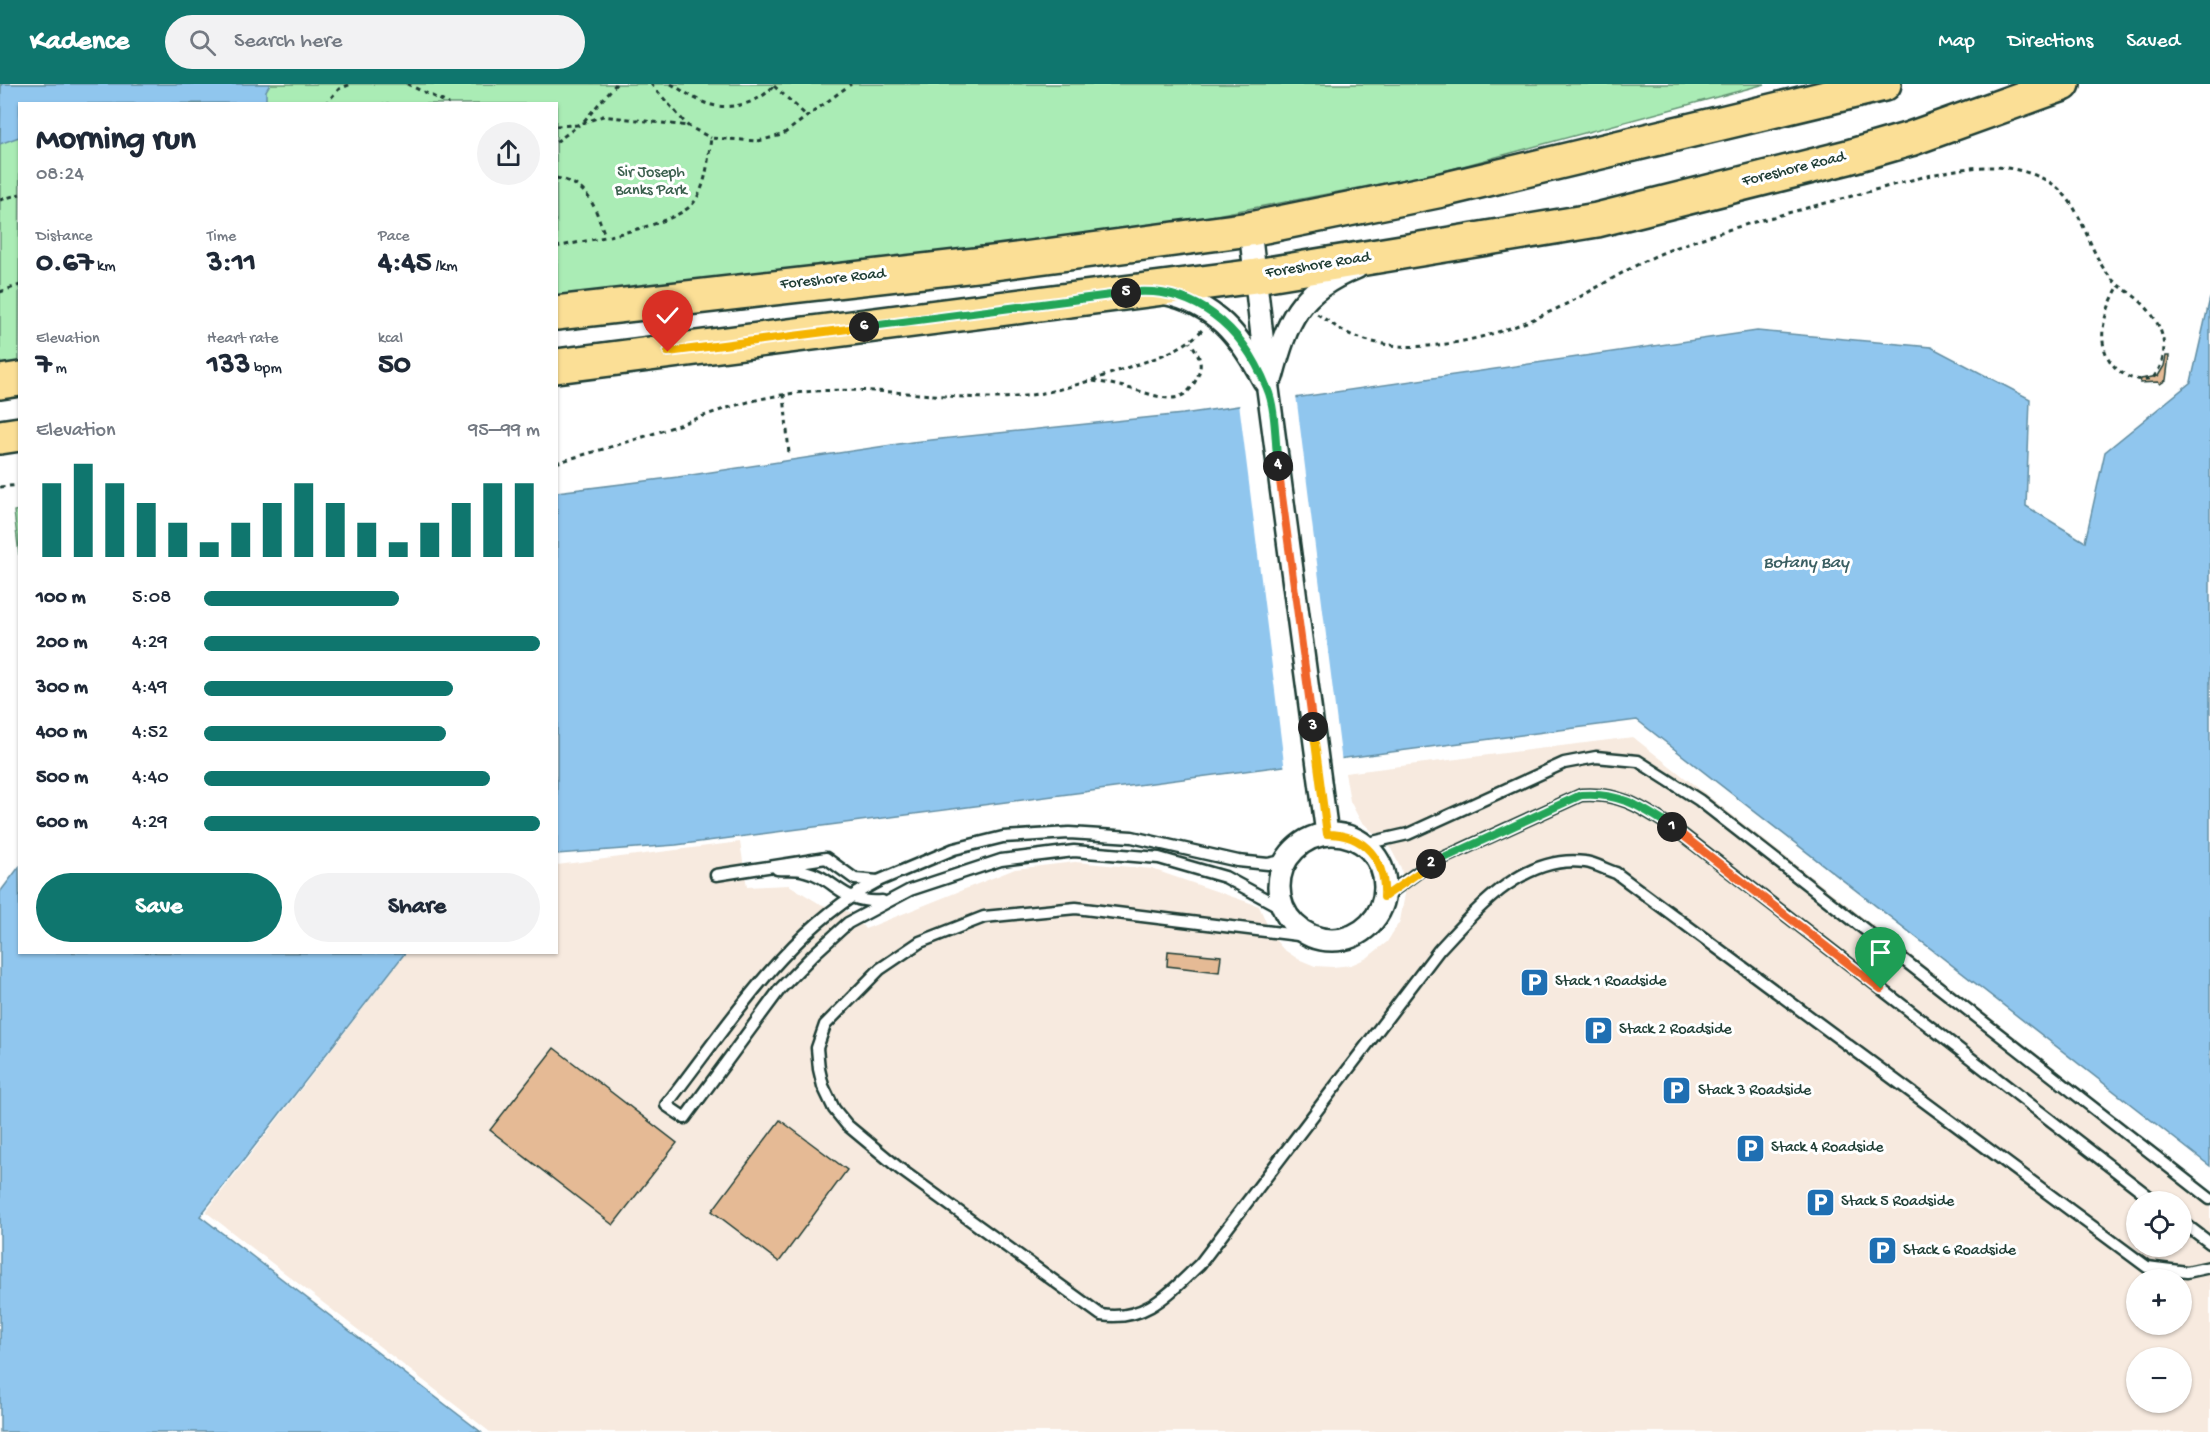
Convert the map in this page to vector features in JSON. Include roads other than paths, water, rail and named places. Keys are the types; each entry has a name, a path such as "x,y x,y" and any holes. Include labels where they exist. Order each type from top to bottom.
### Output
{"main road":[{"name":"Foreshore Road","path":"558,313 993,263 1250,229 1442,190 1884,84"},
{"name":"Foreshore Road","path":"558,366 1256,276 1597,220 1848,157 1910,139 2063,84"},
{"path":"0,382 18,380"},
{"path":"0,437 18,434"}],"street":[{"path":"1250,229 1268,389 1327,834"},
{"path":"1268,389 1288,328 1296,311 1310,293 1353,270 1398,253"},
{"path":"1149,290 1185,298 1205,307 1219,318 1251,358 1268,389"},
{"path":"1327,834 1346,836 1364,844 1375,855 1382,868 1385,882 1384,897 1378,913 1368,925 1354,935 1338,939 1322,938 1300,928 1284,909 1280,893 1281,876 1287,860 1297,848 1311,838 1327,834"}],"lane":[{"path":"1364,844 1408,834 1564,763 1596,757 1638,761 1699,801 2210,1199"},
{"path":"1384,897 1428,866 1581,795 1603,794 1621,798 1675,829 2142,1191"},
{"path":"1284,909 1225,877 1159,858 1074,851 1001,860 910,890 886,901 848,924 780,989 685,1118 666,1105 798,940 848,897 878,881 954,849 1003,837 1069,833 1132,837 1238,861 1268,864 1287,860"},
{"path":"716,874 762,868 814,857 826,858 855,879 878,881"},
{"path":"1322,938 1076,908 984,917 920,942 880,969 842,1005 825,1025 817,1048 823,1086 834,1109 847,1125 900,1169 1101,1315 1122,1318 1144,1311 1167,1295 1200,1264 1439,950 1476,910 1525,872 1557,864 1585,862 1616,873 2147,1267 2187,1272 2210,1267"},
{"path":"762,868 804,870 848,897 867,902 886,901"},
{"path":"2192,1229 2210,1243"}],"water":[{"path":"1,84 270,84 266,91 266,102 18,102 18,137 0,144"},
{"name":"Botany Bay","path":"2210,298 2210,1166 1637,720 676,845 558,854 558,492 678,477 912,442 1183,414 1757,331 1931,347 2030,399 2026,506 2085,542 2105,452 2191,382"},
{"path":"18,868 18,954 404,954 200,1216 481,1432 0,1432 0,892"}],"place":[{"name":"Stack 1 Roadside","path":"1534,982"},
{"name":"Stack 2 Roadside","path":"1598,1030"},
{"name":"Stack 3 Roadside","path":"1677,1091"},
{"name":"Stack 4 Roadside","path":"1750,1148"},
{"name":"Stack 5 Roadside","path":"1820,1202"},
{"name":"Stack 6 Roadside","path":"1882,1251"}],"park label":[{"name":"Sir Joseph Banks Park","path":"651,182"}]}
